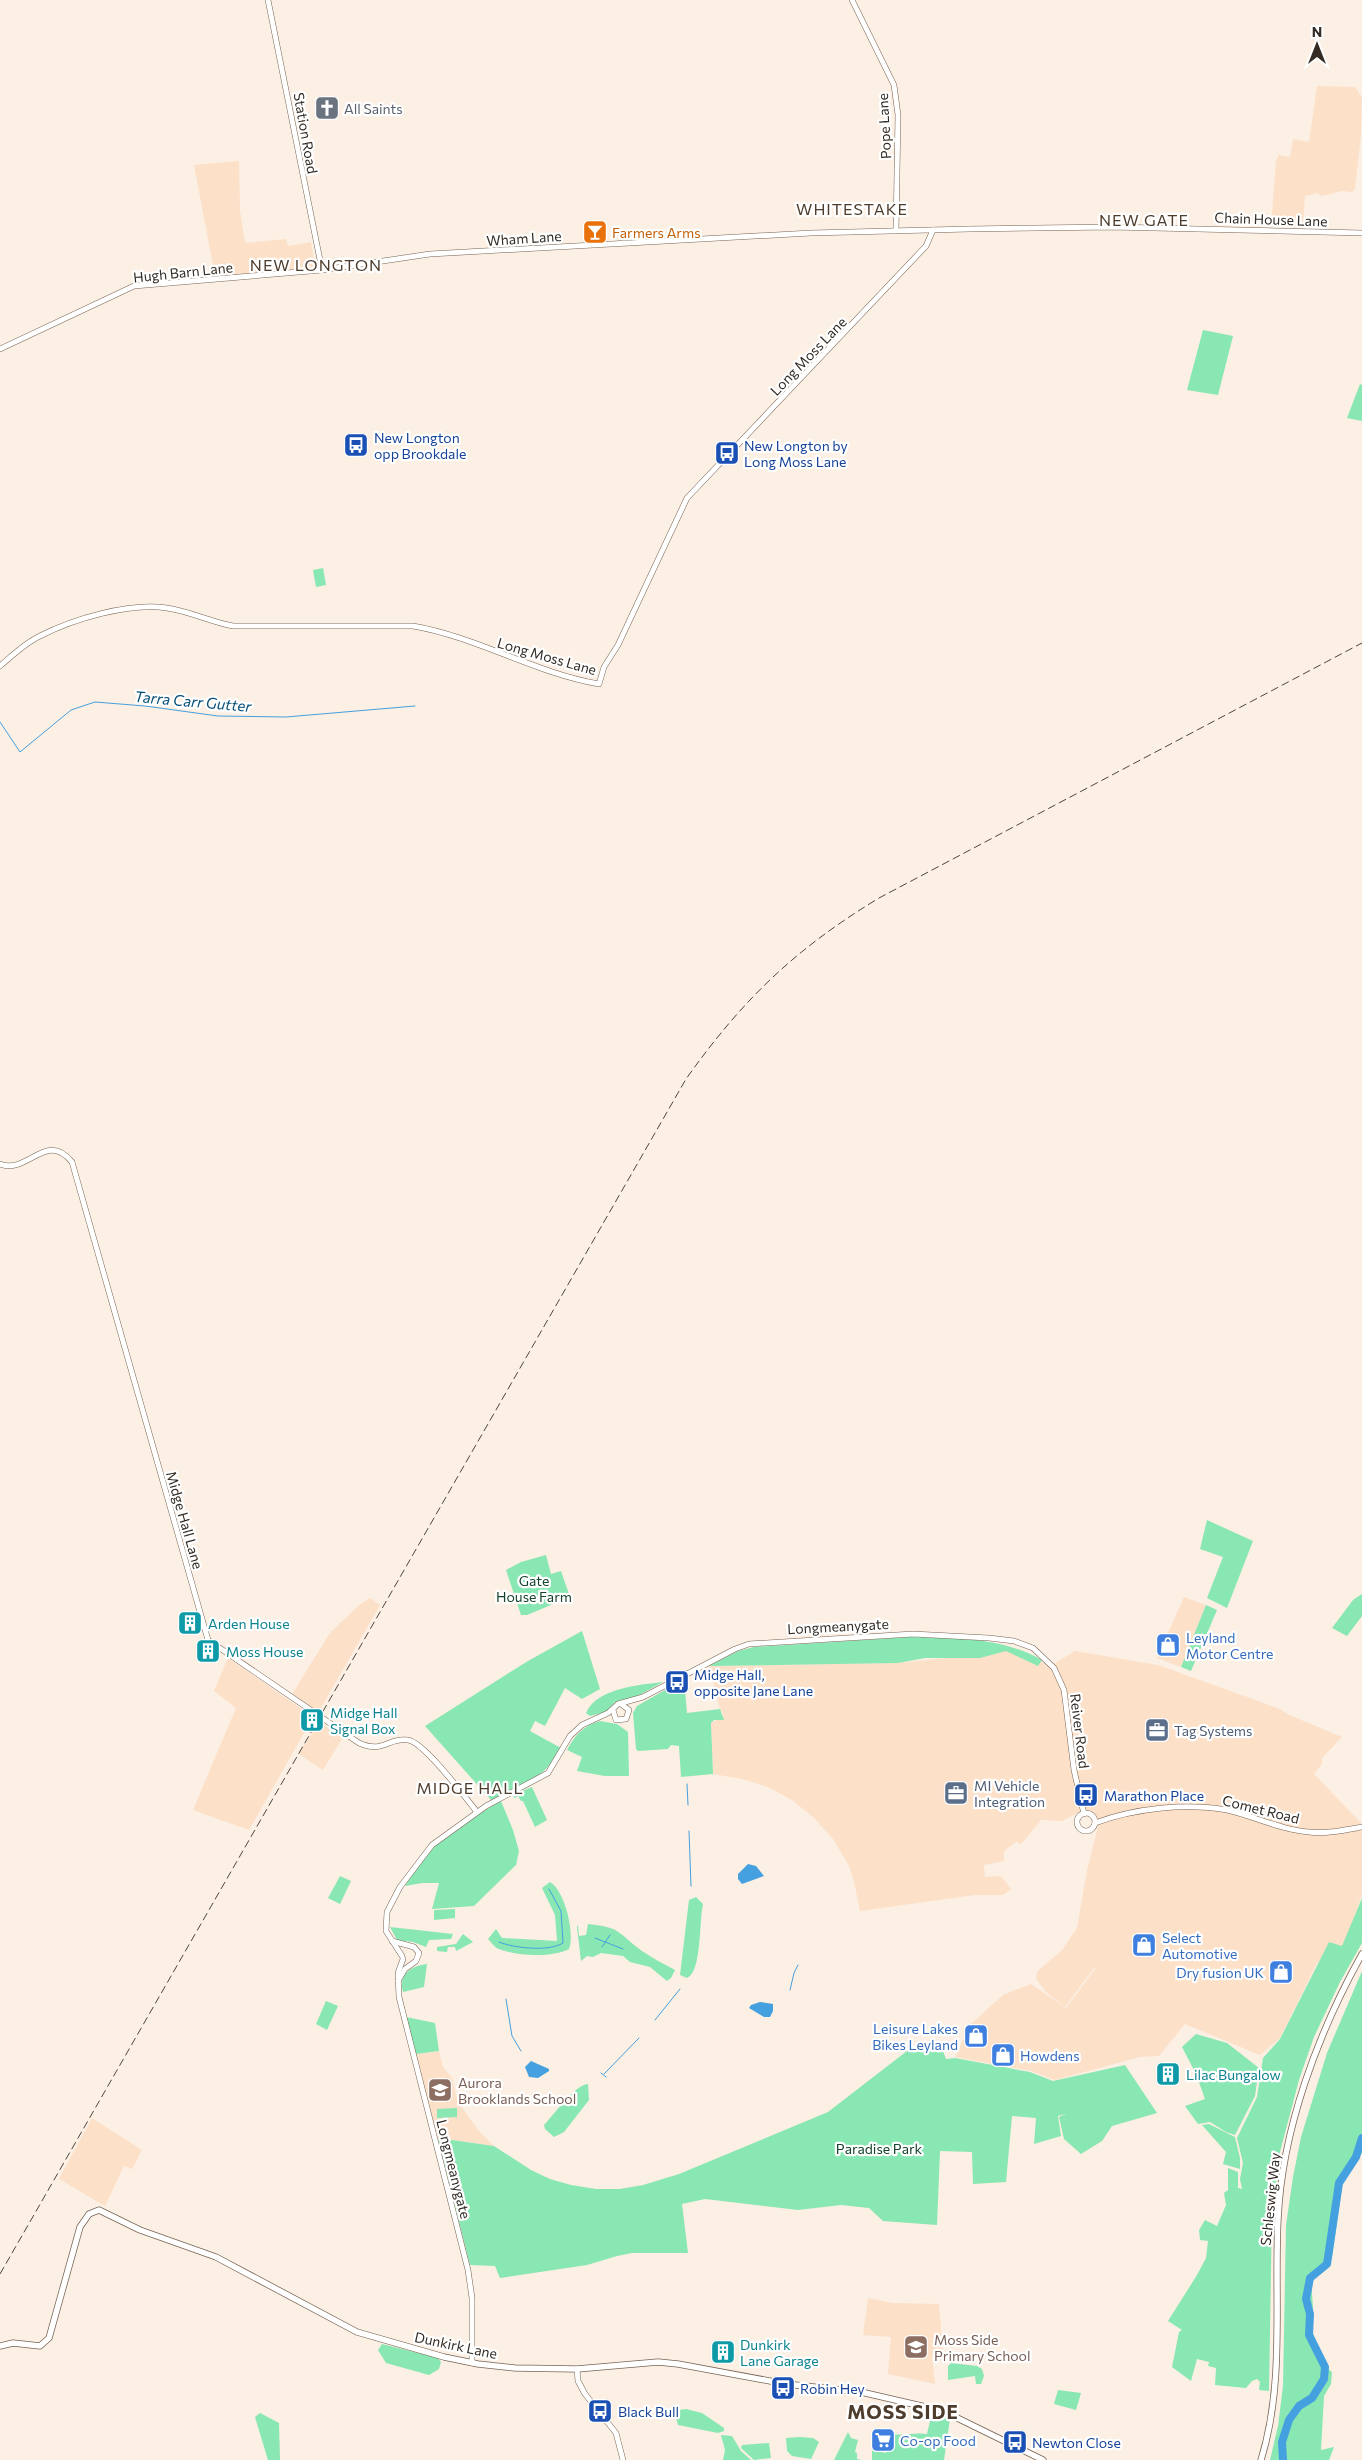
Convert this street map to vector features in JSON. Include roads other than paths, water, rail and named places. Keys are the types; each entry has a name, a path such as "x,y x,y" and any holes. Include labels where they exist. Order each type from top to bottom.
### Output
{"main road":[{"name":"Schleswig Way","path":"1261,2460 1269,2434 1275,2392 1278,2216 1287,2149 1314,2053 1346,1983 1362,1954"},
{"name":"Dunkirk Lane","path":"1,2345 13,2343 40,2346 49,2338 80,2227 89,2214 100,2210 140,2230 216,2257 357,2332 472,2363 515,2368 577,2369 658,2362 786,2384 861,2392 943,2411 1043,2460"}],"street":[{"name":"Station Road","path":"268,0 322,270"},
{"name":"Pope Lane","path":"852,0 894,85 898,115 896,231"},
{"name":"Chain House Lane","path":"969,229 1112,226 1362,233"},
{"name":"Wham Lane","path":"322,270 430,254 636,242 969,229"},
{"name":"Long Moss Lane","path":"0,666 28,642 57,628 94,616 150,606 166,608 210,622 234,626 413,626 433,629 509,658 599,684 604,667 618,645 687,498 926,246 933,230"},
{"name":"Hugh Barn Lane","path":"0,348 134,286 322,270"},
{"name":"Midge Hall Lane","path":"0,1164 12,1165 54,1149 63,1151 72,1162 208,1640 359,1743 373,1748 406,1739 416,1743 426,1752 477,1812"},
{"name":"Longmeanygate","path":"621,1704 643,1697 735,1649 749,1644 913,1634 1014,1641 1033,1648 1043,1656"},
{"name":"Reiver Road","path":"1043,1656 1054,1668 1064,1690 1074,1770 1084,1814"},
{"name":"Longmeanygate","path":"630,1712 643,1697"},
{"path":"414,1962 406,1962 386,1931 386,1916 391,1902 400,1887 432,1845 477,1812 548,1773 573,1732 587,1722 613,1710 621,1704 628,1707 630,1712 626,1719 616,1720 599,1717"},
{"path":"613,1710 616,1720"},
{"name":"Comet Road","path":"1095,1824 1115,1816 1166,1808 1190,1808 1227,1810 1309,1832 1328,1832 1362,1826"},
{"path":"1084,1814 1093,1817 1095,1824 1089,1831 1081,1829 1078,1820 1084,1814"},
{"path":"392,1941 414,1947 418,1953 414,1962 405,1969 397,1983"},
{"path":"402,1957 402,1951 409,1946"},
{"name":"Longmeanygate","path":"402,1957 397,1983 468,2270 472,2298 472,2363"},
{"path":"577,2369 578,2381 585,2394 616,2433 623,2460"}],"water":[{"path":"748,1864 756,1866 764,1876 742,1884 738,1879 738,1874"},
{"path":"760,2002 773,2004 773,2011 770,2017 764,2017 749,2008 751,2005"},
{"path":"531,2061 549,2069 549,2071 538,2078 529,2077 525,2067"}],"waterway":[{"name":"Tarra Carr Gutter","path":"0,722 20,752 71,710 95,702 145,706 218,716 286,717 415,706"},
{"path":"687,1784 688,1805"},
{"path":"689,1831 691,1886"},
{"path":"499,1942 531,1948 557,1946 563,1943 561,1911 549,1889"},
{"path":"602,1947 610,1935"},
{"path":"595,1938 623,1949"},
{"path":"790,1990 798,1965"},
{"path":"655,2020 680,1989"},
{"path":"506,1999 512,2036 521,2051"},
{"path":"604,2074 639,2038"},
{"path":"601,2073 606,2077"},
{"path":"1283,2460 1282,2442 1289,2420 1299,2406 1312,2398 1324,2379 1325,2367 1309,2335 1310,2314 1306,2299 1310,2278 1327,2264 1339,2183 1356,2157 1362,2138"}],"railway":[{"path":"0,2274 686,1079 728,1024 772,978 796,957 849,917 879,898 1362,643"}],"place":[{"name":"All Saints","path":"327,108"},
{"name":"Farmers Arms","path":"595,232"},
{"name":"New Longton opp Brookdale","path":"356,445"},
{"name":"New Longton by Long Moss Lane","path":"727,453"},
{"name":"Arden House","path":"190,1623"},
{"name":"Leyland Motor Centre","path":"1168,1645"},
{"name":"Moss House","path":"208,1651"},
{"name":"Midge Hall, opposite Jane Lane","path":"677,1682"},
{"name":"Midge Hall Signal Box","path":"312,1720"},
{"name":"Tag Systems","path":"1157,1730"},
{"name":"MI Vehicle Integration","path":"956,1793"},
{"name":"Marathon Place","path":"1086,1795"},
{"name":"Select Automotive","path":"1144,1945"},
{"name":"Dry fusion UK","path":"1281,1972"},
{"name":"Leisure Lakes Bikes Leyland","path":"976,2036"},
{"name":"Howdens","path":"1003,2055"},
{"name":"Lilac Bungalow","path":"1168,2074"},
{"name":"Aurora Brooklands School","path":"440,2090"},
{"name":"Moss Side Primary School","path":"916,2347"},
{"name":"Dunkirk Lane Garage","path":"723,2352"},
{"name":"Robin Hey","path":"783,2388"},
{"name":"Black Bull","path":"600,2411"},
{"name":"Co-op Food","path":"883,2440"},
{"name":"Newton Close","path":"1015,2442"}],"district":[{"name":"WHITESTAKE","path":"852,208"},
{"name":"NEW GATE","path":"1144,219"},
{"name":"NEW LONGTON","path":"316,264"},
{"name":"MIDGE HALL","path":"470,1787"},
{"name":"MOSS SIDE","path":"903,2411"}],"park label":[{"name":"Gate House Farm","path":"534,1588"},
{"name":"Paradise Park","path":"879,2148"}]}
